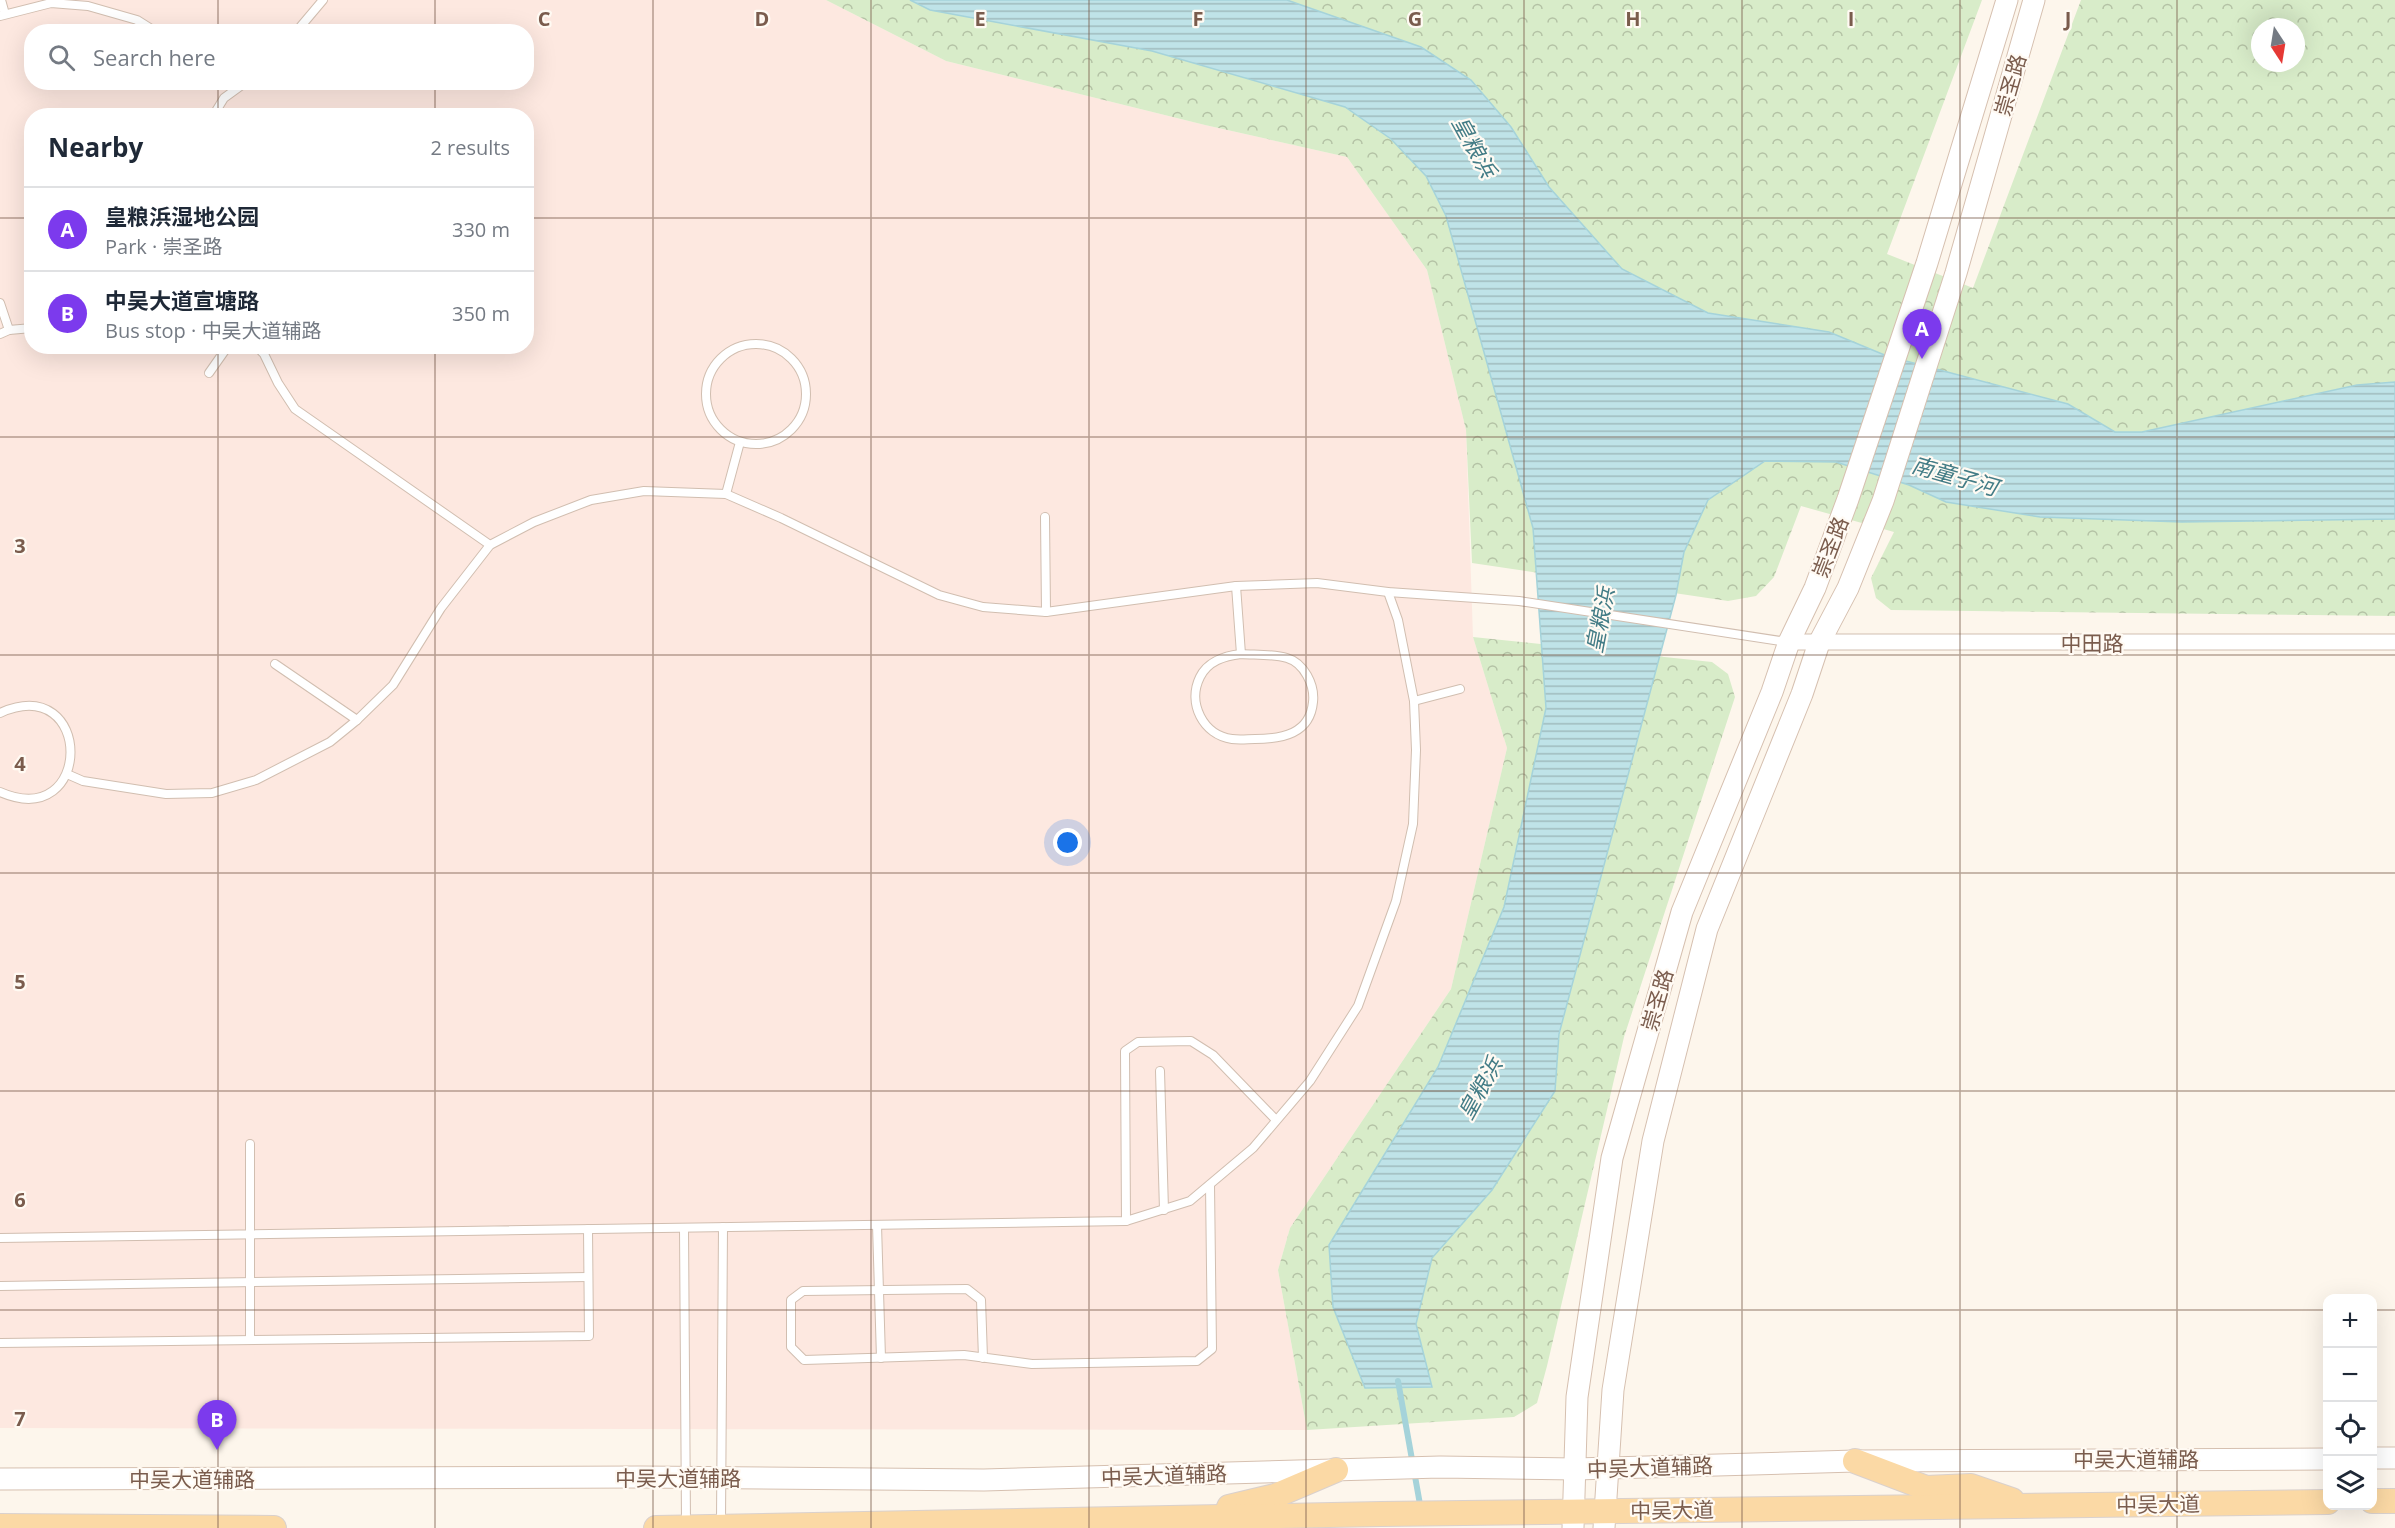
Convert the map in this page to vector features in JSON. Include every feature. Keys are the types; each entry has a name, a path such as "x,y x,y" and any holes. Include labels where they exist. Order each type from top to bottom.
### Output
{"main road":[{"name":"崇圣路","path":"1573,1519 1577,1397 1612,1158 1682,912 1773,692 1789,642 1815,588 1848,499 1927,262 2007,0"},
{"name":"崇圣路","path":"1605,1519 1612,1390 1653,1141 1707,929 1802,694 1819,643 1848,588 1883,501 1956,273 2034,0"},
{"path":"2377,1458 2395,1458"},
{"name":"中吴大道辅路","path":"0,1479 984,1480 1440,1467 1575,1469 1855,1461 2323,1459"},
{"path":"1855,1461 1926,1488 1971,1486 2031,1506"},
{"path":"1188,1517 1275,1496 1336,1470"},
{"path":"2377,1501 2395,1501"},
{"name":"中吴大道","path":"656,1528 1452,1513 1605,1519 2031,1506 2323,1502"},
{"path":"0,1526 274,1528"}],"street":[{"name":"中田路","path":"1789,642 2395,642"}],"lane":[{"path":"1,0 2,15 63,2 88,6 137,20 143,24"},
{"path":"303,24 323,0"},
{"path":"218,108 224,99 236,90"},
{"path":"0,303 9,330"},
{"path":"0,334 9,330 24,329"},
{"path":"762,343 778,348 792,357 802,370 807,387 806,404 800,420 789,433 774,441 757,444 741,442 726,434 715,422 707,407 706,391 709,375 724,356 746,344 762,343"},
{"path":"209,373 222,354"},
{"path":"268,354 278,382 295,409 490,545"},
{"path":"726,494 741,442"},
{"path":"67,774 83,781 166,794 212,793 256,780 330,742 357,720 393,685 441,609 490,545 534,522 591,500 644,490 726,494 939,595 983,607 1046,612 1236,586 1317,583 1388,592 1519,601 1789,642"},
{"path":"1045,517 1046,612"},
{"path":"1236,586 1241,654"},
{"path":"0,1238 1126,1221 1190,1202 1253,1148 1310,1081 1358,1005 1396,902 1413,824 1416,750 1414,701 1398,620 1388,592"},
{"path":"1241,654 1287,658 1299,665 1307,675 1312,688 1311,708 1302,726 1292,734 1279,739 1232,739 1218,735 1206,726 1198,714 1194,700 1196,685 1202,672 1220,658 1241,654"},
{"path":"276,664 357,720"},
{"path":"1414,701 1460,690"},
{"path":"0,713 13,707 28,706 43,709 57,717 66,730 71,744 72,760 67,774 45,795 30,799 14,798 0,792"},
{"path":"1126,1221 1125,1051 1138,1042 1191,1041 1213,1055 1276,1120"},
{"path":"1160,1071 1164,1210"},
{"path":"250,1144 250,1340"},
{"path":"983,1358 981,1300 967,1289 803,1291 791,1300 791,1347 804,1360 964,1355 983,1358 1032,1364 1197,1361 1212,1349 1210,1185"},
{"path":"877,1225 881,1358"},
{"path":"721,1527 723,1227"},
{"path":"684,1228 686,1528"},
{"path":"0,1343 589,1336 588,1229"},
{"path":"0,1286 588,1277"}],"shaded area":[{"path":"0,0 826,0 946,61 1205,125 1347,157 1427,270 1466,430 1473,637 1507,748 1451,989 1290,1228 1278,1270 1307,1430 0,1428"}],"green space":[{"path":"826,0 1982,0 1887,254 1973,288 2081,0 2395,0 2395,616 1891,610 1876,598 1871,578 1894,532 1801,506 1774,577 1756,596 1728,601 1472,563 1466,430 1427,270 1347,157 1205,125 946,61"},
{"path":"1473,637 1712,662 1728,674 1735,697 1624,1037 1537,1403 1514,1417 1307,1430 1278,1270 1290,1228 1451,989 1507,748"}],"water":[{"name":"南童子河","path":"910,0 1287,0 1421,47 1471,80 1511,127 1549,187 1622,269 1708,313 1829,332 1887,356 2068,404 2115,432 2142,432 2357,385 2395,382 2395,519 2182,522 2040,517 1946,502 1909,485 1836,462 1765,461 1708,500 1684,552 1676,595 1559,1034 1555,1091 1492,1190 1432,1258 1416,1324 1432,1387 1365,1388 1333,1307 1329,1245 1438,1067 1504,907 1546,708 1533,528 1446,216 1426,176 1391,139 1345,107 1152,51 930,10"}],"waterway":[{"name":"皇粮浜","path":"1398,1381 1421,1510"}],"place":[{"name":"皇粮浜湿地公园","path":"1922,359"},
{"name":"中吴大道宣塘路","path":"217,1450"}]}
